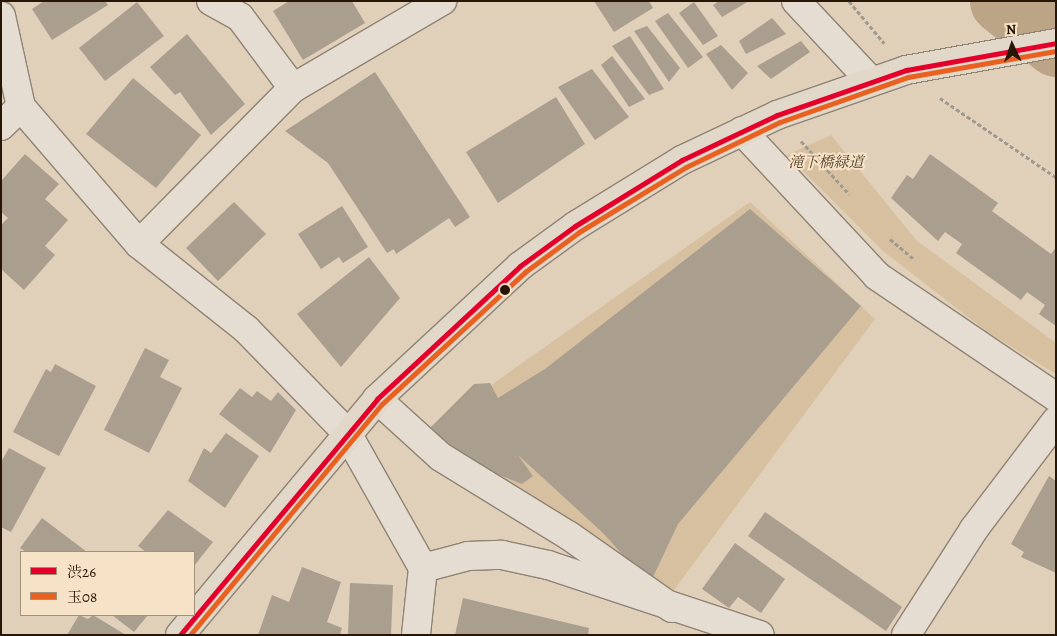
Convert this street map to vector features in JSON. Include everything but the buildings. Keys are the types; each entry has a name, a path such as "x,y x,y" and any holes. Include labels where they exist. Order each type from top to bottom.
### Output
{"main road":[{"path":"180,635 377,399 520,266 642,184 742,131 777,115 870,80 919,68 1056,43"}],"street":[{"path":"211,1 240,17 293,88"},
{"path":"139,244 293,88 442,1"},
{"path":"796,1 870,80"},
{"path":"1,16 21,107 139,244 247,330 347,433 423,568 416,635"},
{"path":"1,126 21,107"},
{"path":"742,131 877,276 1056,397"},
{"path":"377,399 441,457 568,535 672,608"},
{"path":"906,635 974,529 1052,435"},
{"path":"423,568 468,556 502,555 548,565 672,608 760,635"}],"path":[{"path":"849,1 919,68 1056,177"},
{"path":"777,115 855,200"},
{"path":"887,236 917,262"}],"green space":[{"name":"滝下橋緑道","path":"831,135 916,240 1056,343 1056,374 986,331 883,251 787,155"},
{"path":"750,202 875,319 671,594 426,431"}],"waterway":[{"path":"1002,1 1056,44"}],"transit line":[{"name":"渋26","path":"180,635 377,399 520,266 575,226 682,160 777,115 906,70 1056,43"},
{"name":"玉08","path":"190,635 382,404 525,272 579,232 686,167 780,122 908,77 1056,51"}]}
